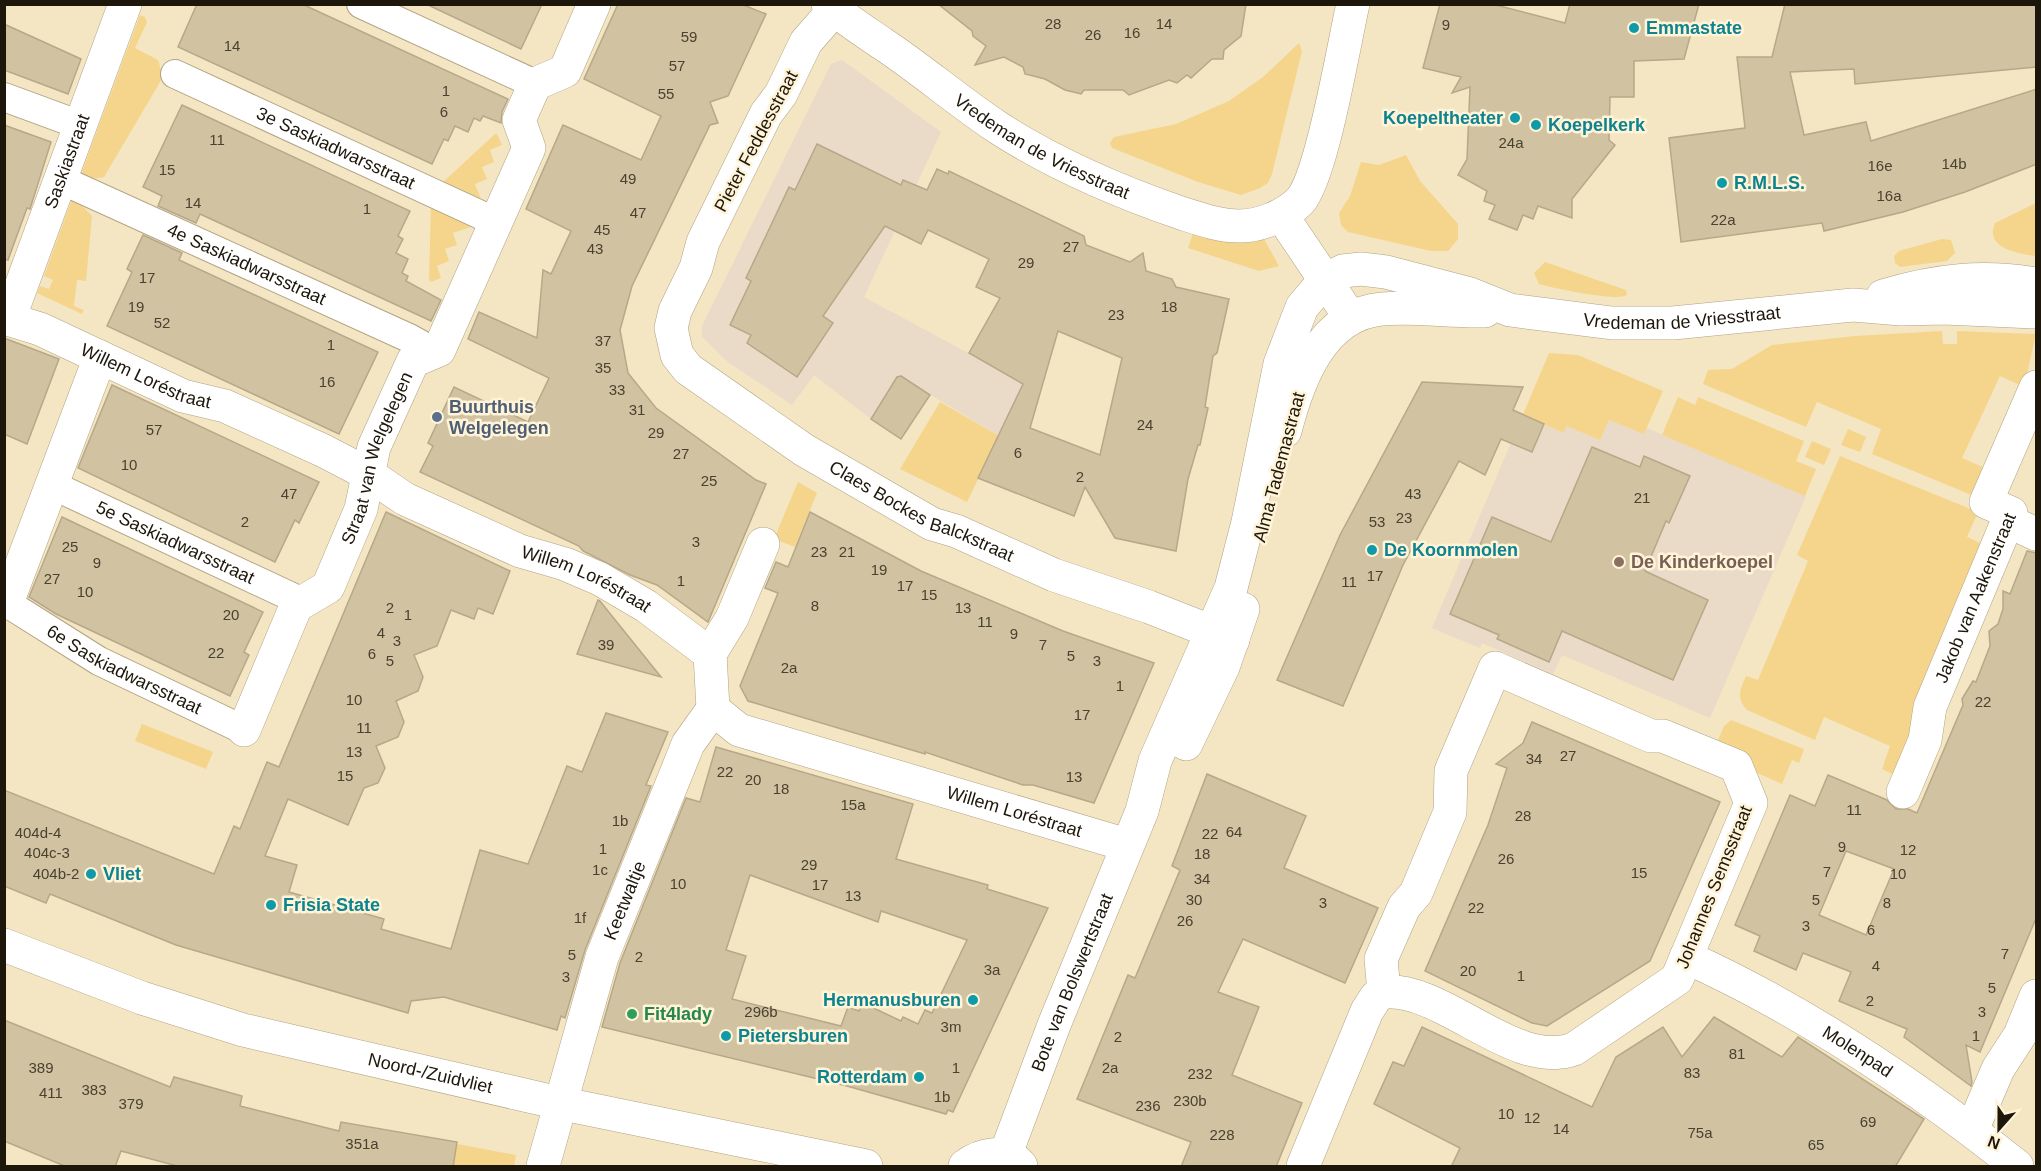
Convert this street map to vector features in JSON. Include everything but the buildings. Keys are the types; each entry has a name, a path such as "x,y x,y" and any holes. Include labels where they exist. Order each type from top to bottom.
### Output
{"street":[{"name":"Saskiastraat","path":"7,319 124,4"},
{"path":"361,4 535,84 565,71 594,4"},
{"path":"1350,318 1286,221 1313,179 1353,4"},
{"name":"Vredeman de Vriesstraat","path":"831,7 999,128 1095,180 1167,208 1224,225 1286,221"},
{"name":"Pieter Feddesstraat","path":"675,311 696,268 703,242 766,114 782,94 806,42 831,7"},
{"name":"3e Saskiadwarsstraat","path":"175,74 496,222"},
{"name":"Straat van Welgelegen","path":"296,606 328,587 361,509 374,447 413,361 439,350 529,148 519,120 535,84"},
{"path":"4,98 80,125"},
{"name":"4e Saskiadwarsstraat","path":"59,179 409,338 420,344 425,356"},
{"name":"Vredeman de Vriesstraat","path":"1325,280 1343,271 1361,269 1386,272 1470,294 1510,310"},
{"name":"Vredeman de Vriesstraat","path":"1350,318 1380,309 1510,310 1593,321 1673,323 1853,305 1944,280 1976,279 2037,284"},
{"name":"Alma Tademastraat","path":"1222,637 1280,364 1302,307 1325,280"},
{"name":"Vredeman de Vriesstraat","path":"1853,305 1901,309 1961,308 2037,312"},
{"name":"Claes Bockes Balckstraat","path":"675,311 672,341 677,355 688,369 804,450 932,524 956,531 1029,565 1222,637"},
{"name":"Alma Tademastraat","path":"1222,637 1248,591 1286,427 1305,370 1323,343 1350,318"},
{"name":"Willem Loréstraat","path":"7,319 40,329 183,396 225,406 368,474 405,499 520,551 566,564 626,592 710,654"},
{"path":"7,603 100,357"},
{"name":"Jakob van Aakenstraat","path":"1903,792 1925,740 1930,707 2022,528 2011,513 1986,501 2037,387"},
{"name":"5e Saskiadwarsstraat","path":"51,485 292,597 296,606"},
{"path":"712,709 710,654 732,618 763,544"},
{"name":"6e Saskiadwarsstraat","path":"7,603 99,661 244,730"},
{"path":"244,730 296,606"},
{"name":"Bote van Bolswertstraat","path":"1013,1161 1054,1025 1142,811 1155,761 1222,637"},
{"name":"Johannes Semsstraat","path":"1495,668 1651,736 1663,736 1736,766 1751,803 1686,957 1677,979 1574,1049 1561,1054 1537,1053 1417,997 1394,991 1384,992 1382,959 1404,907 1416,893 1450,812 1451,771 1495,668"},
{"name":"Willem Loréstraat","path":"712,709 739,730 1127,845"},
{"name":"Keetwaltje","path":"543,1167 559,1103 602,957 688,744 712,709"},
{"name":"Noord-/Zuidvliet","path":"4,945 204,1019 559,1103 866,1167"},
{"name":"Molenpad","path":"1686,957 1720,973 1878,1064 1972,1130 2017,1167"},
{"path":"1303,1167 1367,1011 1376,998 1384,992"},
{"path":"1972,1130 1998,1068 2020,1035 2037,996"},
{"path":"965,1167 975,1158 990,1154 1013,1161"}],"shaded area":[{"path":"140,15 145,17 147,22 135,48 158,60 163,77 104,177 93,179 81,174"},
{"path":"1299,43 1302,51 1272,174 1268,183 1260,188 1241,195 1198,182 1112,148 1110,143 1114,137 1176,124 1229,101 1263,77"},
{"path":"842,60 941,132 864,297 1024,383 999,436 901,377 871,419 814,375 792,405 728,362 702,337 702,326 831,64"},
{"path":"495,134 502,145 490,150 494,162 482,167 487,179 475,184 483,204 440,185"},
{"path":"1406,155 1420,181 1458,224 1458,239 1448,251 1431,251 1348,232 1341,225 1339,213 1350,196 1361,162 1379,165"},
{"path":"72,199 78,201 92,216 86,281 77,280 74,306 84,310 82,314 37,293 40,286 49,289 53,280 44,276"},
{"path":"431,203 476,225 453,233 457,245 445,249 449,261 437,266 441,278 431,282 429,280"},
{"path":"2036,203 2036,252 2034,256 2011,251 1998,244 1993,231 1995,223"},
{"path":"1193,233 1264,239 1279,266 1259,271 1188,248"},
{"path":"1942,239 1951,240 1955,253 1947,261 1900,267 1895,263 1894,256 1899,251"},
{"path":"1545,262 1626,290 1627,295 1598,296 1539,284 1534,273"},
{"path":"1942,331 1943,344 1957,344 1957,331 2036,334 2024,387 2000,376 1962,458 1987,469 1974,496 1872,454 1881,429 1817,402 1806,427 1703,384 1708,370 1732,369 1772,345 1855,336"},
{"path":"1549,353 1578,355 1663,391 1644,434 1609,420 1600,440 1566,426 1564,433 1541,423 1516,431"},
{"path":"1678,397 1695,405 1698,397 1804,441 1796,461 1816,469 1805,496 1662,435"},
{"path":"940,402 999,436 967,502 900,469"},
{"name":"De Kinderkoepel","path":"1609,420 1644,434 1647,428 1806,496 1710,718 1562,655 1553,674 1482,643 1480,648 1432,628 1516,431 1541,423 1563,432 1566,426 1600,440"},
{"path":"1848,429 1866,437 1860,452 1841,445"},
{"path":"1812,441 1831,449 1824,465 1805,457"},
{"path":"1840,456 1978,512 1967,537 1989,547 1894,775 1882,769 1890,746 1824,717 1815,740 1747,710 1740,698 1746,676 1758,680 1808,561 1797,555"},
{"path":"798,482 817,493 795,547 774,539"},
{"path":"1731,720 1804,749 1799,763 1792,760 1782,784 1755,772 1754,765 1718,749 1716,745 1724,726"},
{"path":"142,724 213,752 206,769 135,741"},
{"path":"457,1144 516,1155 514,1166 453,1166"}],"place":[{"name":"Emmastate","path":"1634,28"},
{"name":"Koepeltheater","path":"1515,118"},
{"name":"Koepelkerk","path":"1536,125"},
{"name":"R.M.L.S.","path":"1722,183"},
{"name":"Buurthuis Welgelegen","path":"437,417"},
{"name":"De Koornmolen","path":"1372,550"},
{"name":"De Kinderkoepel","path":"1619,562"},
{"name":"Vliet","path":"91,874"},
{"name":"Frisia State","path":"271,905"},
{"name":"Hermanusburen","path":"973,1000"},
{"name":"Fit4lady","path":"632,1014"},
{"name":"Pietersburen","path":"726,1036"},
{"name":"Rotterdam","path":"919,1077"}]}
